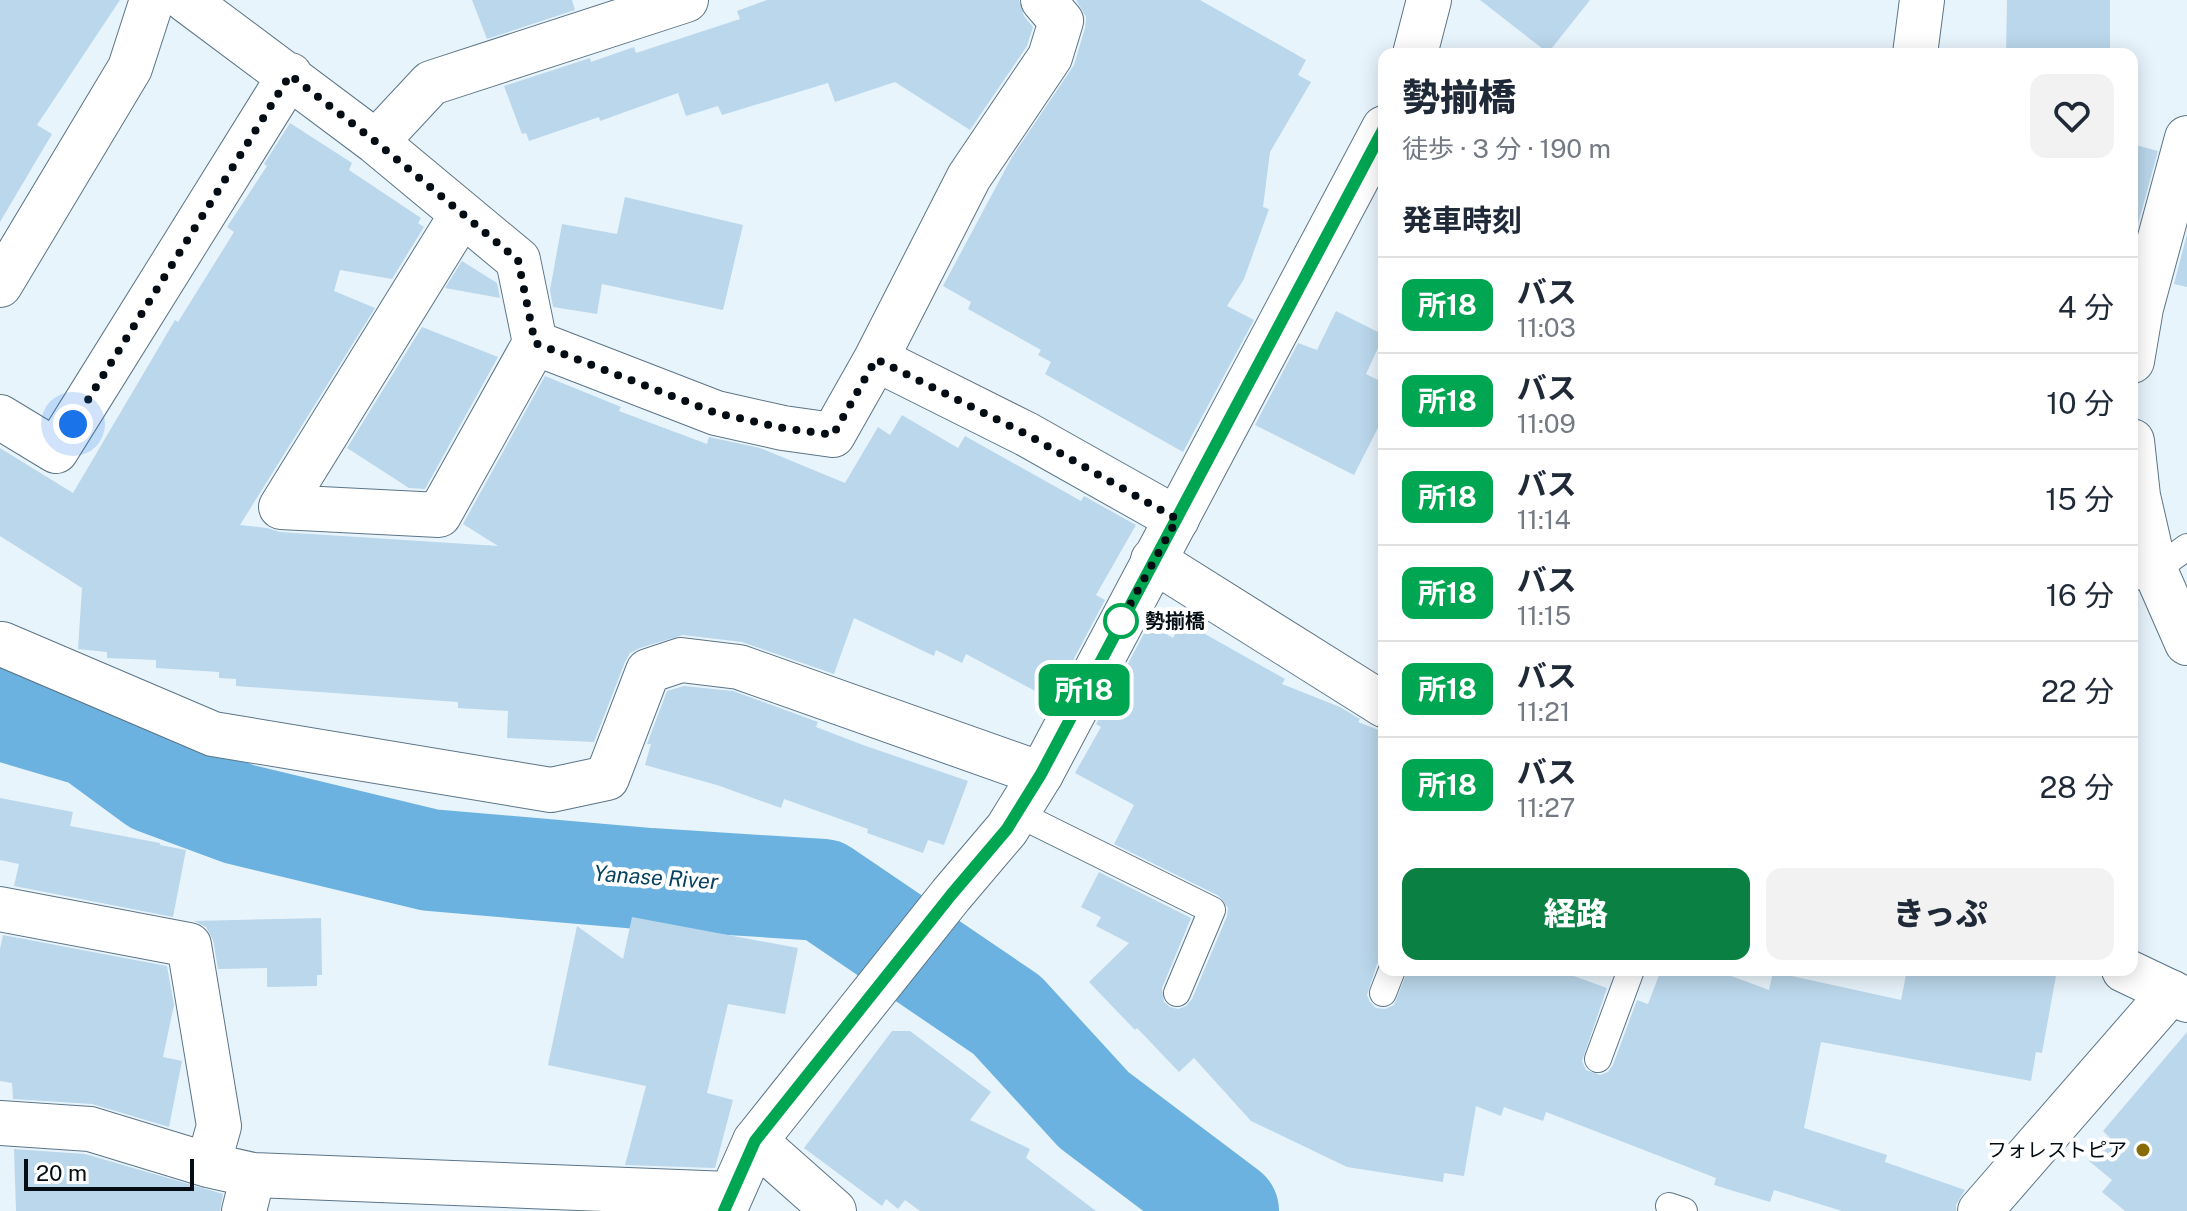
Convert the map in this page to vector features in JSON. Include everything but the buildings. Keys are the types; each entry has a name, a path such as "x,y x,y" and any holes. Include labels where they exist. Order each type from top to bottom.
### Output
{"street":[{"path":"0,285 130,68 152,0"},
{"path":"186,0 376,142 518,260 535,343 439,515 281,507 462,214"},
{"path":"376,142 431,83 686,0"},
{"path":"535,343 716,413 833,435 876,359 969,177 1050,57 1061,21 1043,0"},
{"path":"1417,48 1429,0"},
{"path":"1916,48 1922,0"},
{"path":"0,417 56,451 290,75"},
{"path":"2138,326 2187,138"},
{"path":"0,1123 90,1129 208,1165 248,1193 726,1203 755,1141 1007,829 1041,774 1378,139"},
{"path":"876,359 1026,434 1177,519"},
{"path":"2138,496 2158,565 2187,643"},
{"path":"1153,560 1378,701"},
{"path":"2,644 213,734 551,790 607,778 648,671 681,660 739,667 1041,774"},
{"path":"0,909 189,945 219,1126 208,1165"},
{"path":"1980,1211 2179,996 2137,976"},
{"path":"755,1141 834,1211"}],"lane":[{"path":"1016,813 1212,910 1177,993"},
{"path":"1598,1059 1629,976"}],"waterway":[{"name":"Yanase River","path":"0,709 91,736 155,783 239,814 430,860 823,890 1007,1015 1094,1110 1228,1211"}],"bus line":[{"name":"所18","path":"724,1211 755,1141 1007,829 1041,774 1378,139"}],"place":[{"name":"勢揃橋","path":"1121,621"},
{"name":"フォレストピア","path":"2143,1150"}],"route":[{"path":"73,424 290,75 518,260 535,343 716,413 833,435 876,359 1026,434 1177,519 1121,621"}]}
